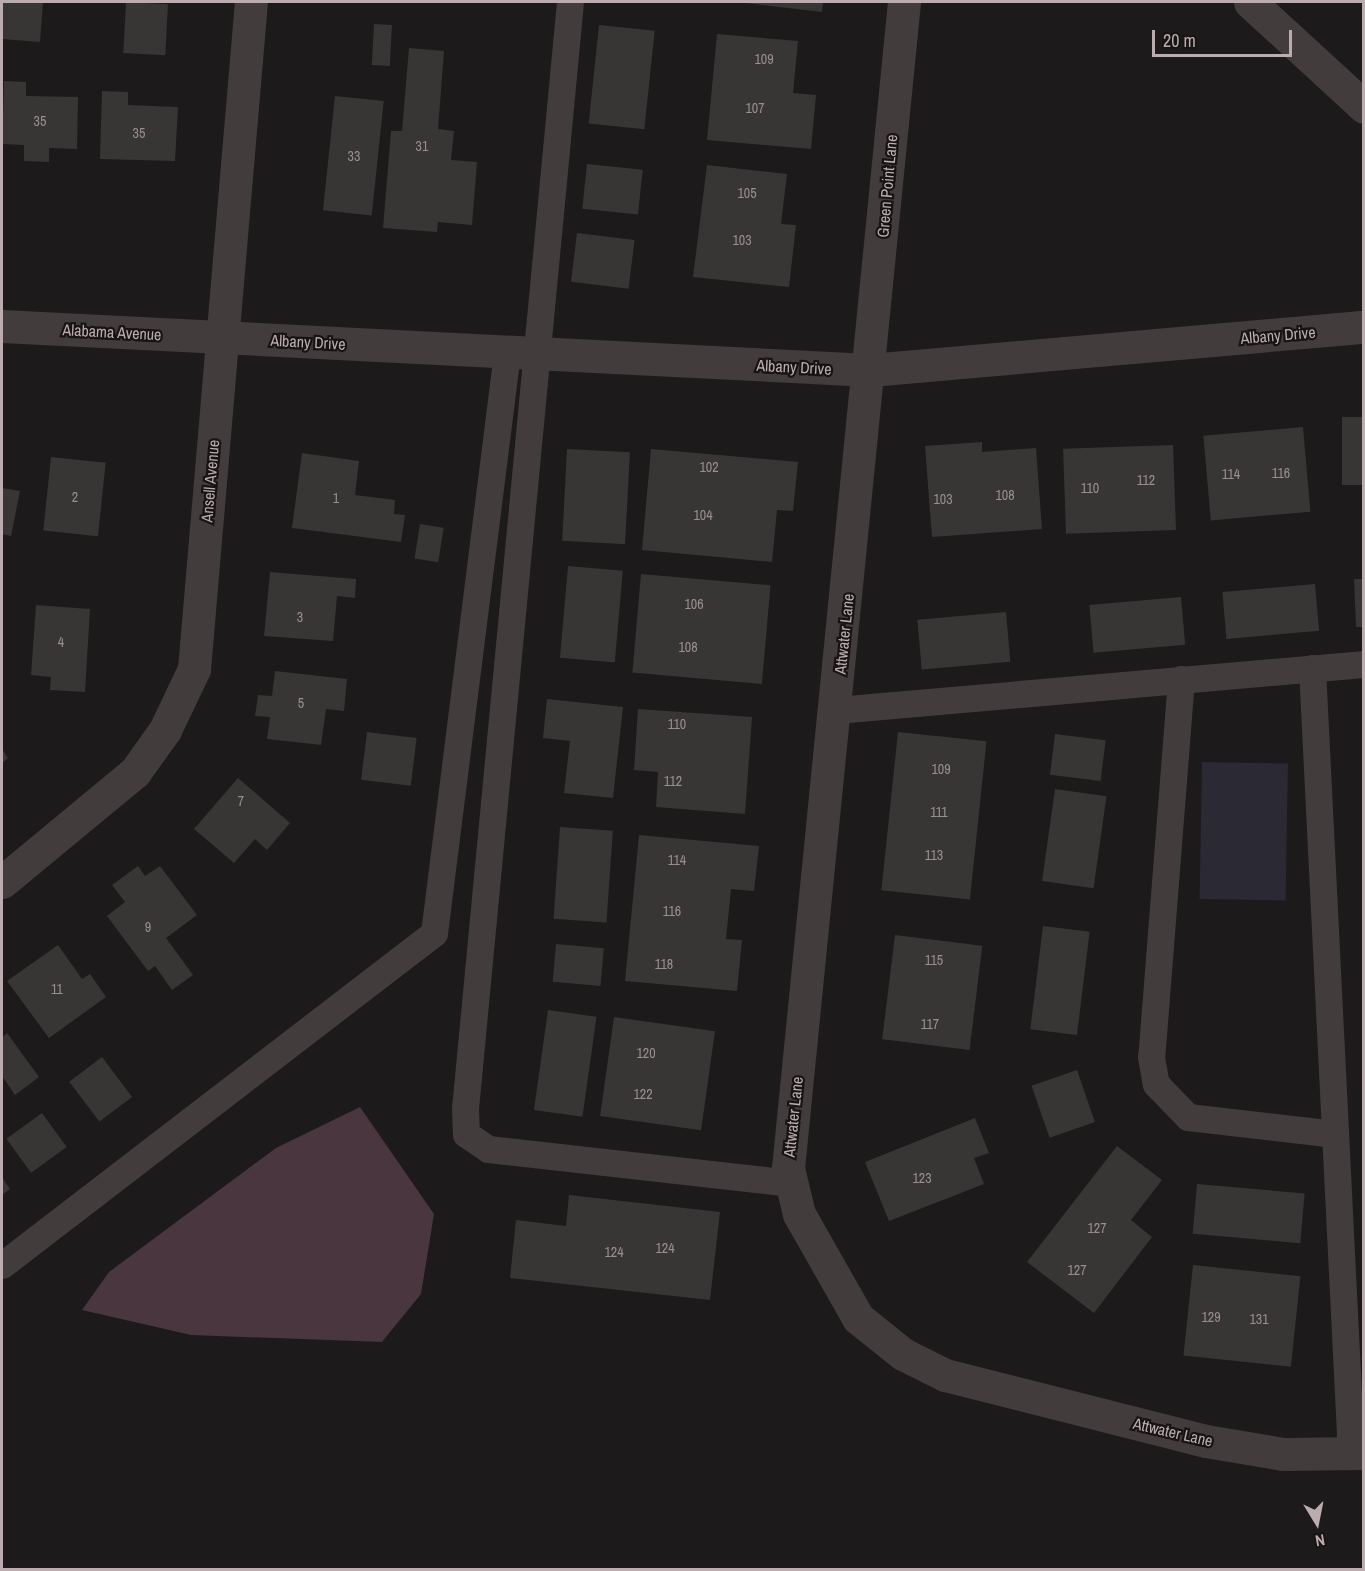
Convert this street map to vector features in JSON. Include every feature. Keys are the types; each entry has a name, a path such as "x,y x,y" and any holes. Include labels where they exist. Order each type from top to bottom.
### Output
{"street":[{"name":"Ansell Avenue","path":"2,882 135,772 165,730 194,669 251,2"},
{"name":"Green Point Lane","path":"870,370 904,2"},
{"path":"1250,2 1364,107"},
{"name":"Alabama Avenue","path":"2,326 222,338"},
{"name":"Albany Drive","path":"222,338 870,370 1364,327"},
{"name":"Attwater Lane","path":"870,370 788,1168 799,1214 826,1267 858,1318 903,1354 945,1375 1206,1441 1283,1454 1357,1453"}],"lane":[{"path":"2,1265 434,933 521,353 570,2"},
{"path":"521,353 466,1134 488,1149 791,1183"},
{"path":"836,710 1364,664"},
{"path":"1312,668 1335,1134 1357,1453"},
{"path":"1181,679 1151,1057 1156,1084 1188,1117 1335,1134"}],"shaded area":[{"path":"1202,762 1288,764 1286,900 1200,899"},
{"path":"360,1107 434,1214 421,1294 382,1342 191,1335 82,1310 109,1272 276,1148"}],"building":[{"path":"2,2 43,2 40,42 2,39"},
{"path":"126,2 168,4 165,55 123,53"},
{"path":"737,2 823,2 822,12"},
{"path":"374,24 392,25 390,66 372,65"},
{"path":"599,25 655,31 644,129 589,123"},
{"path":"717,34 798,41 793,93 816,95 811,149 707,140"},
{"path":"409,48 444,51 438,129 454,131 451,160 477,162 472,225 438,222 437,232 383,228 391,131 402,131"},
{"path":"4,81 26,82 26,96 78,97 77,149 49,148 49,162 24,161 24,145 2,144"},
{"path":"102,91 128,92 128,105 178,107 175,161 100,159"},
{"path":"335,96 384,101 372,215 323,210"},
{"path":"587,164 643,170 638,215 582,209"},
{"path":"707,165 787,174 781,224 796,225 789,287 693,277"},
{"path":"577,233 635,240 629,289 571,282"},
{"path":"1342,417 1364,417 1364,485 1342,485"},
{"path":"1303,427 1310,512 1211,520 1203,436"},
{"path":"982,442 982,452 1036,448 1042,529 932,537 925,446"},
{"path":"1173,445 1176,530 1066,534 1063,449"},
{"path":"567,449 630,452 625,544 562,541"},
{"path":"651,449 798,462 793,511 777,510 772,562 642,550"},
{"path":"302,453 359,461 355,495 395,500 394,514 405,515 401,542 292,528"},
{"path":"51,457 106,463 98,536 43,531"},
{"path":"2,488 20,491 11,536 2,534"},
{"path":"420,524 444,528 438,562 415,559"},
{"path":"568,566 623,571 615,662 560,658"},
{"path":"270,572 356,579 355,598 337,596 333,641 264,636"},
{"path":"641,574 771,585 762,684 632,673"},
{"path":"1354,579 1364,579 1364,627 1356,627"},
{"path":"1315,584 1319,631 1226,639 1222,592"},
{"path":"1181,597 1185,645 1094,653 1089,605"},
{"path":"36,605 90,609 85,692 50,690 51,677 31,675"},
{"path":"1006,612 1010,662 922,670 917,620"},
{"path":"275,671 347,679 344,711 326,709 321,745 267,739 270,717 255,716 258,695 272,696"},
{"path":"547,699 623,707 613,798 564,793 570,741 543,738"},
{"path":"638,709 752,717 745,814 656,807 658,772 634,770"},
{"path":"367,732 417,738 411,786 361,780"},
{"path":"898,732 987,741 970,899 881,890"},
{"path":"1055,734 1106,740 1101,781 1050,775"},
{"path":"2,749 8,758 2,763"},
{"path":"238,778 290,823 267,850 255,839 234,863 194,829"},
{"path":"1055,789 1106,796 1094,888 1042,881"},
{"path":"560,827 613,831 606,922 554,919"},
{"path":"639,835 759,846 754,891 731,889 726,939 742,940 737,991 625,981"},
{"path":"138,866 145,876 160,866 197,915 166,938 193,975 172,990 155,966 148,971 107,916 125,902 112,885"},
{"path":"1043,926 1090,932 1077,1035 1030,1029"},
{"path":"895,935 982,946 970,1050 882,1039"},
{"path":"556,944 604,948 601,986 553,982"},
{"path":"58,945 82,979 90,974 106,997 49,1038 7,981"},
{"path":"548,1010 597,1017 582,1117 534,1110"},
{"path":"614,1017 715,1031 701,1130 600,1116"},
{"path":"7,1033 39,1077 15,1095 2,1076 2,1038"},
{"path":"102,1057 132,1097 99,1122 69,1082"},
{"path":"1077,1070 1095,1122 1050,1138 1032,1086"},
{"path":"42,1113 67,1147 31,1173 6,1139"},
{"path":"975,1118 989,1153 974,1158 984,1184 889,1221 865,1162"},
{"path":"1117,1146 1162,1180 1131,1220 1152,1237 1094,1313 1027,1262"},
{"path":"2,1177 10,1189 2,1195"},
{"path":"1197,1184 1305,1193 1300,1243 1193,1234"},
{"path":"569,1195 720,1212 710,1300 510,1278 516,1220 566,1226"},
{"path":"1193,1265 1300,1276 1291,1367 1183,1356"}]}
